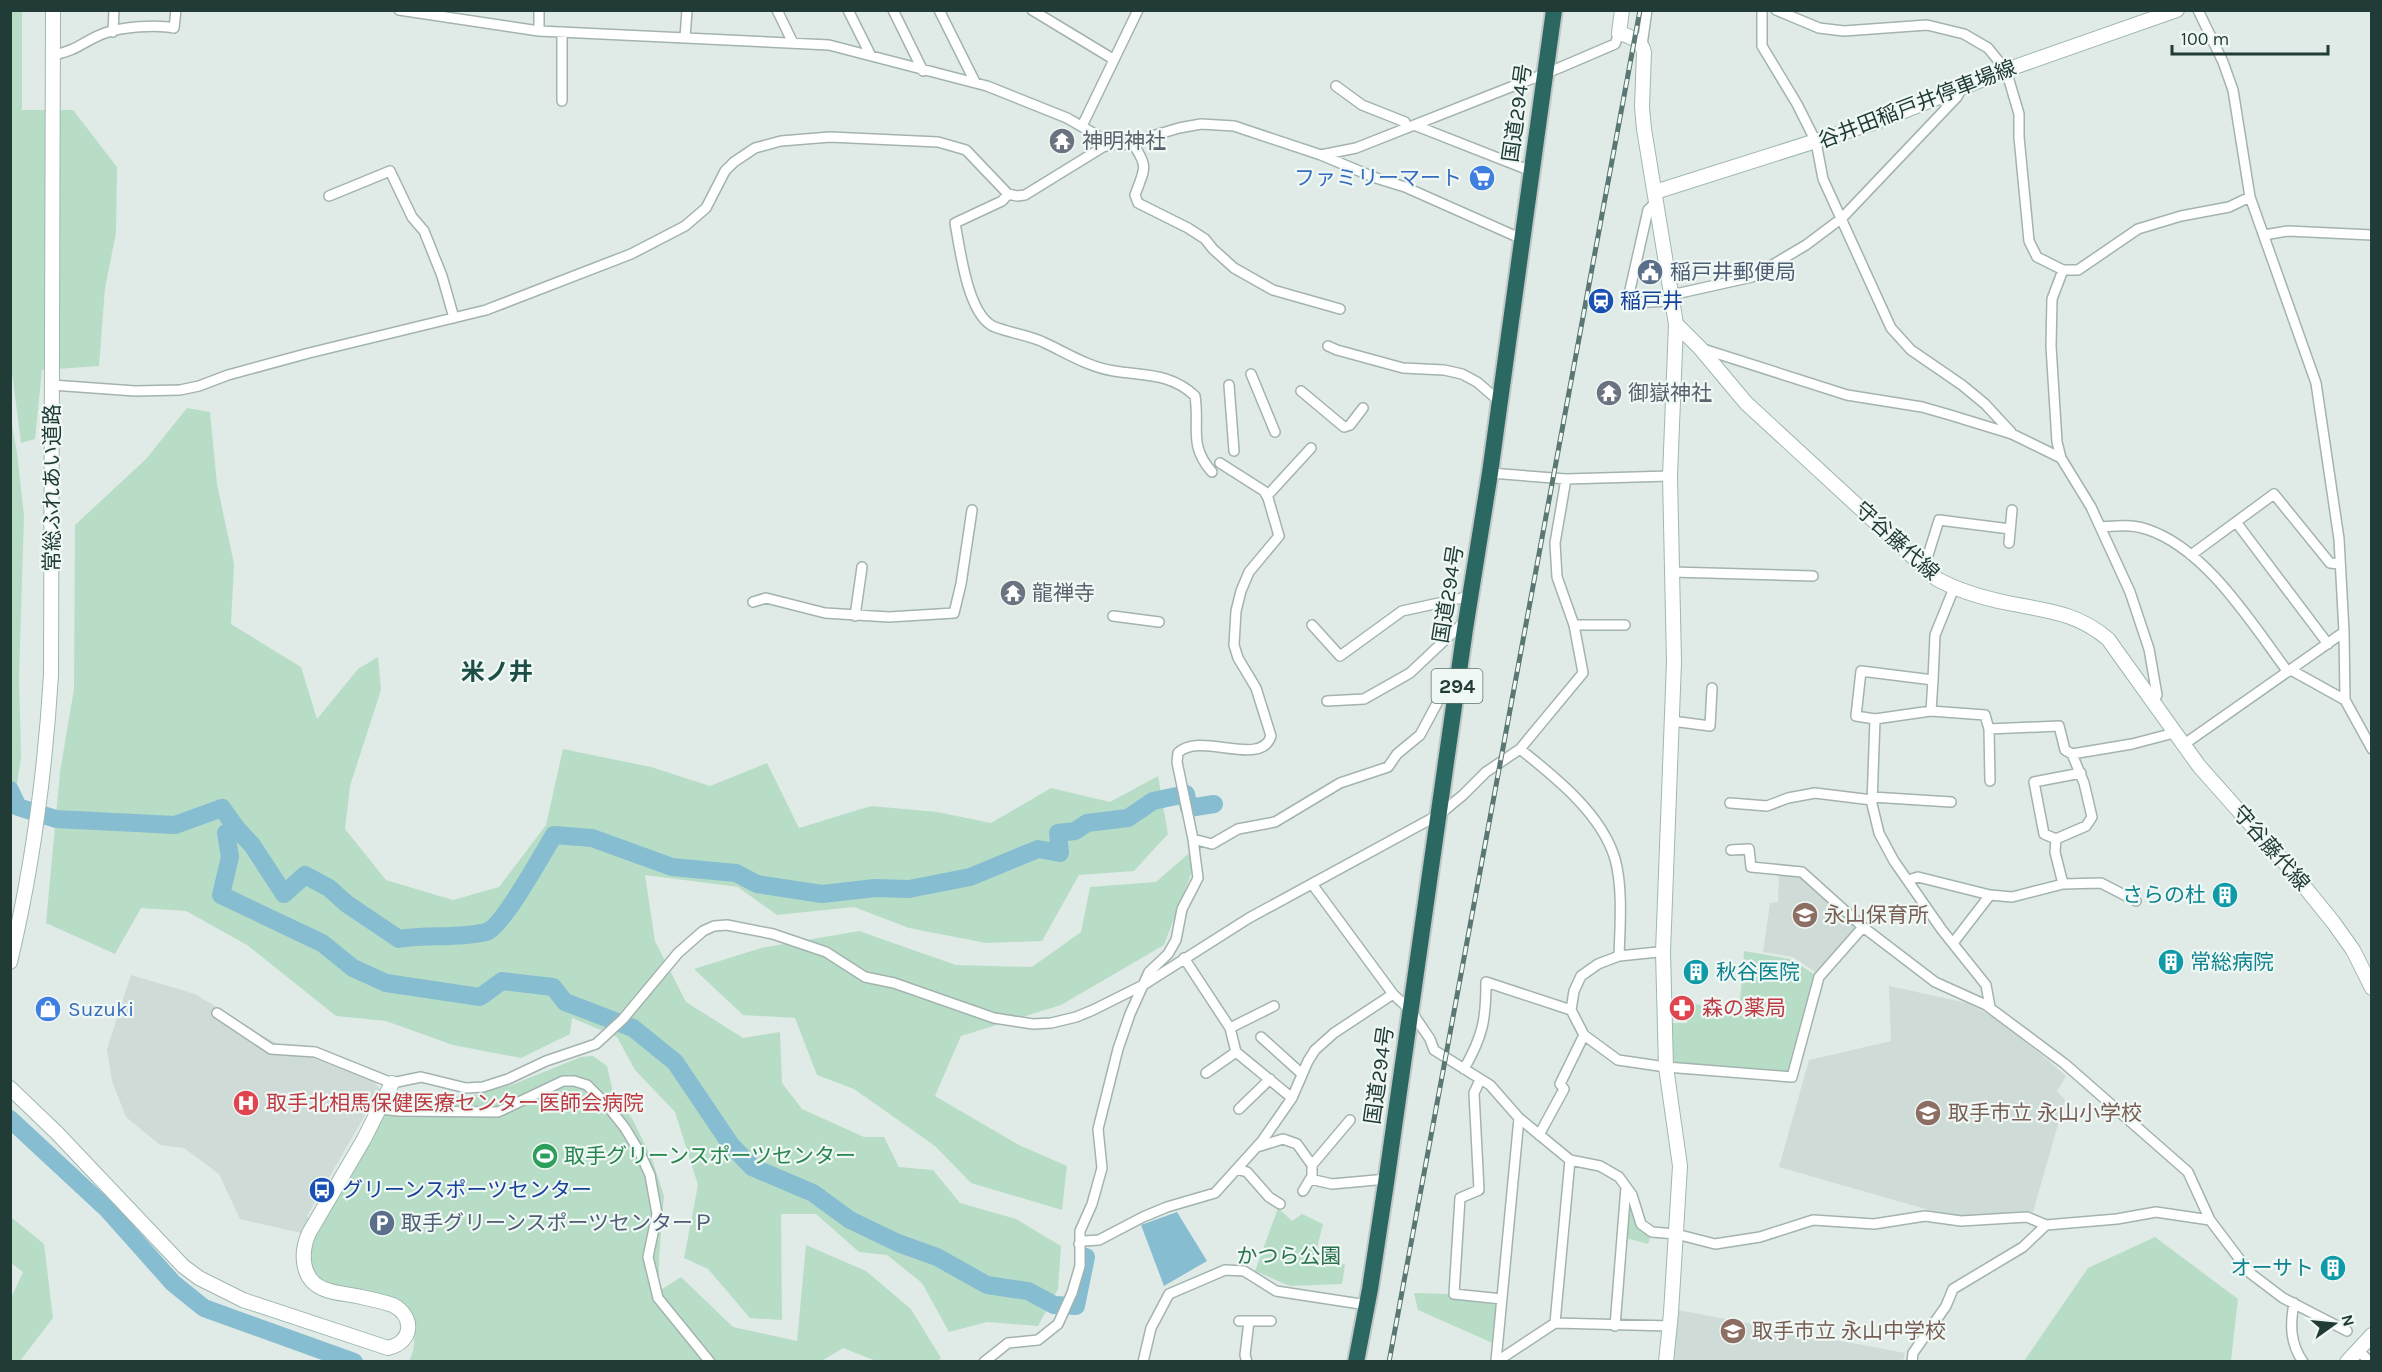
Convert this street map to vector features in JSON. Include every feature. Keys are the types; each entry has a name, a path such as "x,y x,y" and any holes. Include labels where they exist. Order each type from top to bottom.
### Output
{"highway":[{"name":"国道294号","path":"1356,1362 1368,1305 1387,1179 1490,473 1554,10"}],"street":[{"name":"常総ふれあい道路","path":"10,962 34,851 47,749 52,622 53,10"},
{"path":"112,32 114,10"},
{"path":"53,55 75,50 103,34 162,26 174,27 176,10"},
{"path":"539,10 539,31"},
{"path":"685,38 687,10"},
{"path":"777,10 793,43"},
{"path":"848,10 871,56"},
{"path":"893,10 923,71"},
{"path":"939,10 975,82"},
{"path":"1032,10 1113,59"},
{"path":"1083,126 1138,10"},
{"path":"1321,155 1356,148 1410,124 1546,73 1615,44 1622,10"},
{"path":"1647,10 1642,45 1644,52 1642,106 1644,129 1676,324 1670,476 1674,662 1663,952 1666,1067 1680,1166 1666,1362"},
{"path":"1762,10 1762,46 1797,104 1816,142 1823,178 1891,328 1911,350 1962,385 1985,405 2012,434"},
{"path":"1776,10 1819,28 1844,30 1927,25 1964,34 1988,48 2006,70 2019,114 2029,241 2037,257 2063,270 2078,270 2138,229 2181,216 2229,207 2250,197"},
{"name":"谷井田稲戸井停車場線","path":"1655,197 1879,121 2006,70 2177,10"},
{"path":"2198,10 2223,62 2233,90 2250,197 2316,383 2339,539 2345,700 2372,749"},
{"path":"403,11 539,31 829,45 923,71 975,82 1067,118 1112,144"},
{"path":"562,32 562,101"},
{"path":"1619,33 1635,39 1642,45"},
{"path":"1336,86 1362,105 1532,171"},
{"path":"1655,197 1648,210 1627,303 1672,298 1752,277 1806,245 1842,218 1957,97 1962,87"},
{"path":"52,385 135,391 180,390 309,353 486,310 650,245 700,215 714,196 725,171 734,162 755,148 782,141 830,137 938,142 966,150 1008,194 1017,196 1025,195 1088,155 1112,144 1132,142 1179,128 1218,123 1234,126 1321,155 1462,211 1522,239"},
{"path":"1132,142 1145,161 1145,168 1135,195 1138,203 1188,228 1205,239 1234,268 1273,290 1340,309"},
{"path":"329,196 390,171 412,217 424,231 442,276 454,318"},
{"path":"1008,194 1002,201 955,223 965,272 981,314 991,325 1029,335 1092,367 1165,377 1187,389 1195,396 1196,438 1200,459 1212,472"},
{"path":"2264,235 2288,231 2372,236"},
{"path":"2063,270 2052,299 2051,346 2057,442 2061,458 2101,527 2130,592 2149,649 2157,695 2152,702"},
{"name":"守谷藤代線","path":"1676,324 1700,348 1746,403 1937,579 1954,588 2006,603 2075,617 2092,626 2108,639 2199,766 2286,864 2326,914 2353,950 2372,988"},
{"path":"1328,346 1403,368 1444,370 1462,374 1477,382 1499,401"},
{"path":"1700,348 1847,395 1922,407 2012,434 2061,458"},
{"path":"1251,374 1275,432"},
{"path":"1229,385 1234,451"},
{"path":"1301,391 1344,427 1350,425 1363,408"},
{"path":"1267,496 1311,448"},
{"path":"984,1362 1008,1343 1038,1340 1058,1324 1072,1293 1080,1266 1080,1231 1092,1204 1102,1168 1098,1129 1107,1089 1130,1014 1149,972 1168,954 1176,940 1182,909 1198,878 1194,839 1180,781 1178,753 1194,745 1212,745 1235,750 1257,747 1266,744 1271,736 1256,688 1238,658 1234,645 1236,611 1241,591 1254,566 1279,536 1267,496 1256,484 1220,463"},
{"path":"1490,473 1566,479 1670,476"},
{"path":"216,1012 272,1049 315,1052 392,1083 422,1077 466,1088 483,1087 546,1061 596,1044 623,1018 678,953 703,931 714,926 727,925 773,934 826,952 865,976 894,983 994,1018 1033,1024 1051,1023 1076,1017 1145,984 1249,918 1440,814 1491,768 1520,749 1584,673 1574,625 1557,576 1555,543 1566,479"},
{"path":"2191,555 2274,494 2330,563 2340,564"},
{"path":"753,602 766,598 825,613 855,616 889,617 954,613 961,584 972,510"},
{"path":"2009,543 2012,510"},
{"path":"1924,568 1939,520 2010,529"},
{"path":"2236,522 2328,644"},
{"path":"2101,527 2126,525 2148,530 2191,555 2233,598 2289,671 2345,700"},
{"path":"855,616 862,567"},
{"path":"1672,572 1813,576"},
{"path":"1931,711 1935,635 1954,588"},
{"path":"1312,625 1340,656 1402,611 1471,596"},
{"path":"1113,616 1159,622"},
{"path":"1328,701 1364,699 1410,673 1467,620"},
{"path":"1574,625 1625,625"},
{"path":"2183,745 2344,632"},
{"path":"1194,839 1212,844 1238,829 1275,822 1340,783 1388,767 1397,753 1420,735 1461,660"},
{"path":"1933,680 1861,671 1856,716 1875,719 1931,711 1985,714 1989,729 1990,781"},
{"path":"1672,721 1710,726 1712,688"},
{"path":"1875,719 1872,799 1879,832 1894,861 1986,985 1990,1007"},
{"path":"1989,729 2059,726 2065,750 2072,754 2081,773 2092,817 2086,826 2056,839 2044,834 2034,782 2081,773"},
{"path":"2072,754 2132,744 2174,733"},
{"path":"1520,749 1557,779 1600,826 1615,860 1621,913 1619,956"},
{"path":"1730,803 1767,806 1788,798 1815,793 1872,799 1951,802"},
{"path":"2056,839 2055,852 2063,884"},
{"path":"1731,850 1749,849 1751,867 1802,872 1863,927 1935,982 1990,1007 2065,1064 2188,1172 2210,1220 2250,1273 2283,1298 2347,1331"},
{"path":"1908,880 1918,877 1990,896 2012,897 2063,884 2101,883 2136,901"},
{"path":"1312,885 1393,994 1411,1011 1430,1039 1434,1050 1490,1085 1519,1118 1570,1160 1600,1166 1619,1177 1632,1195 1641,1224 1652,1232 1676,1234 1716,1244 1760,1237 1813,1220 1874,1224 1925,1216 1961,1221 2027,1217 2046,1225 2156,1212 2210,1220"},
{"path":"1953,943 1990,896"},
{"path":"1658,952 1619,956 1598,964 1581,976 1574,991 1571,1010 1584,1035 1618,1060 1666,1067 1792,1077 1819,977 1863,927"},
{"path":"1184,958 1230,1028 1236,1052 1292,1098"},
{"path":"1464,1069 1475,1050 1486,1017 1486,982 1571,1010"},
{"path":"1079,1244 1084,1241 1099,1240 1167,1207 1215,1193 1257,1147 1292,1098 1315,1050 1334,1033 1393,994"},
{"path":"1230,1028 1274,1006"},
{"path":"1539,1135 1564,1089 1560,1084 1584,1035"},
{"path":"1262,1037 1302,1074"},
{"path":"1206,1073 1236,1052"},
{"path":"1239,1109 1270,1079"},
{"path":"1480,1080 1474,1093 1479,1190 1460,1198 1454,1294 1502,1299"},
{"path":"380,1109 498,1112 563,1081 574,1081 587,1085 625,1128 650,1174 657,1214 648,1257 658,1298 710,1362"},
{"path":"10,1088 57,1133 183,1266 199,1278 243,1300 388,1348 404,1339 408,1331 407,1316 404,1310 393,1305 321,1288 311,1280 305,1268 303,1256 304,1245 309,1233 380,1109 392,1083"},
{"path":"1496,1361 1519,1118"},
{"path":"1303,1191 1310,1179 1312,1165 1350,1120"},
{"path":"1257,1147 1282,1139 1297,1144 1312,1165"},
{"path":"1555,1323 1570,1160"},
{"path":"1237,1169 1247,1172 1269,1197 1280,1204"},
{"path":"1310,1179 1332,1184 1387,1179"},
{"path":"1615,1326 1626,1187"},
{"path":"1912,1362 1913,1353 1946,1306 1953,1289 2023,1246 2046,1225"},
{"path":"1143,1362 1151,1328 1169,1294 1226,1270 1244,1271 1276,1291 1368,1305"},
{"path":"2294,1304 2291,1329 2293,1342 2302,1362"},
{"path":"1247,1362 1244,1322 1271,1321"},
{"path":"1496,1361 1555,1323 1670,1326"},
{"path":"2348,1362 2372,1335"},
{"path":"2358,1350 2370,1362"}],"shaded area":[{"name":"永山保育所","path":"1779,873 1799,875 1855,927 1817,973 1793,957 1763,952 1770,903 1778,902"},
{"name":"取手北相馬保健医療センター医師会病院","path":"131,975 195,994 277,1044 374,1082 380,1089 307,1216 310,1220 301,1233 240,1219 219,1174 184,1148 160,1145 126,1117 112,1081 107,1049"},
{"name":"取手市立 永山小学校","path":"1889,986 1967,1003 2003,1022 2066,1076 2057,1091 2065,1100 2033,1212 1950,1216 1779,1167 1809,1060 1891,1041"},
{"name":"取手市立 永山中学校","path":"1678,1310 1905,1353 1903,1362 1672,1362"}],"green space":[{"path":"10,11 22,11 22,110 73,110 117,167 116,233 105,288 99,366 42,370 35,439 21,443 10,357"},
{"path":"187,408 210,412 217,484 234,564 231,624 301,667 317,719 358,669 378,657 381,690 350,786 345,829 386,880 453,900 499,887 546,825 563,749 651,767 710,786 767,763 799,828 871,806 937,812 991,823 1051,788 1110,802 1158,776 1168,834 1134,871 1079,875 1042,941 986,943 909,928 854,907 777,915 738,887 645,875 655,941 686,1002 743,1038 780,1032 782,1083 802,1109 864,1137 884,1137 899,1167 933,1170 960,1203 1016,1219 1061,1246 1058,1289 1038,1326 987,1322 949,1332 922,1283 887,1255 859,1252 816,1214 781,1214 782,1320 750,1318 708,1269 684,1258 698,1185 675,1112 635,1070 617,1037 572,1018 570,1034 521,1058 453,1045 386,1021 336,1016 247,945 186,911 141,908 115,954 46,923 60,772 74,689 75,525 146,459"},
{"path":"11,419 24,516 19,677 21,757 11,825"},
{"path":"1204,840 1164,945 1061,1005 961,1036 935,1096 1019,1145 1067,1166 1062,1210 971,1183 935,1146 854,1089 817,1075 795,1018 743,1015 694,969 761,948 859,931 956,965 1032,967 1081,932 1090,887 1156,882"},
{"path":"1744,951 1790,959 1819,977 1792,1077 1666,1067 1665,1023 1687,1023 1688,1002 1739,1015"},
{"name":"取手グリーンスポーツセンター","path":"593,1056 607,1066 613,1092 633,1120 652,1159 664,1196 659,1291 681,1277 733,1327 797,1341 806,1245 866,1271 911,1309 941,1358 938,1361 876,1361 843,1348 820,1362 409,1361 414,1343 411,1312 391,1298 332,1284 321,1279 313,1269 310,1256 313,1237 393,1093 467,1097 514,1084 581,1057"},
{"path":"1626,1187 1641,1223 1652,1232 1648,1244 1622,1237"},
{"name":"かつら公園","path":"1278,1208 1292,1221 1302,1214 1323,1224 1316,1252 1345,1265 1342,1284 1290,1286 1255,1271"},
{"path":"11,1217 44,1244 53,1318 20,1361 11,1361 11,1298 23,1272 11,1263"},
{"path":"2155,1237 2238,1299 2231,1361 2024,1361 2088,1268"},
{"path":"1414,1293 1502,1299 1497,1345 1418,1310"}],"water":[{"path":"1177,1212 1207,1261 1164,1286 1141,1225"}],"waterway":[{"path":"10,790 18,807 56,819 175,825 222,808 237,829 226,833 230,857 221,895 322,943 353,968 386,983 480,997 502,981 553,987 565,1002 633,1028 675,1062 731,1145 752,1167 813,1193 850,1220 898,1243 937,1257 987,1285 1028,1291 1054,1305 1076,1306 1086,1257"},
{"path":"237,829 252,845 284,894 305,875 329,888 347,904 399,939 486,932 502,918 512,904 554,835 592,838 672,867 736,873 757,884 822,894 875,888 909,889 970,877 1038,849 1060,853 1058,833 1075,831 1087,823 1128,818 1153,801 1186,794 1189,808 1214,804"},
{"path":"10,1119 108,1210 173,1283 204,1308 354,1362"}],"railway":[{"path":"1389,1362 1640,10"}],"place":[{"name":"神明神社","path":"1062,141"},
{"name":"ファミリーマート","path":"1482,178"},
{"name":"稲戸井郵便局","path":"1650,272"},
{"name":"稲戸井","path":"1601,301"},
{"name":"御嶽神社","path":"1609,393"},
{"name":"龍禅寺","path":"1013,593"},
{"name":"さらの杜","path":"2225,895"},
{"name":"永山保育所","path":"1805,915"},
{"name":"常総病院","path":"2171,962"},
{"name":"秋谷医院","path":"1696,972"},
{"name":"森の薬局","path":"1682,1008"},
{"name":"Suzuki","path":"48,1009"},
{"name":"取手北相馬保健医療センター医師会病院","path":"246,1103"},
{"name":"取手市立 永山小学校","path":"1928,1113"},
{"name":"取手グリーンスポーツセンター","path":"545,1156"},
{"name":"グリーンスポーツセンター","path":"322,1190"},
{"name":"取手グリーンスポーツセンターＰ","path":"382,1223"},
{"name":"オーサト","path":"2333,1268"},
{"name":"取手市立 永山中学校","path":"1733,1331"}],"district":[{"name":"米ノ井","path":"497,672"}]}
